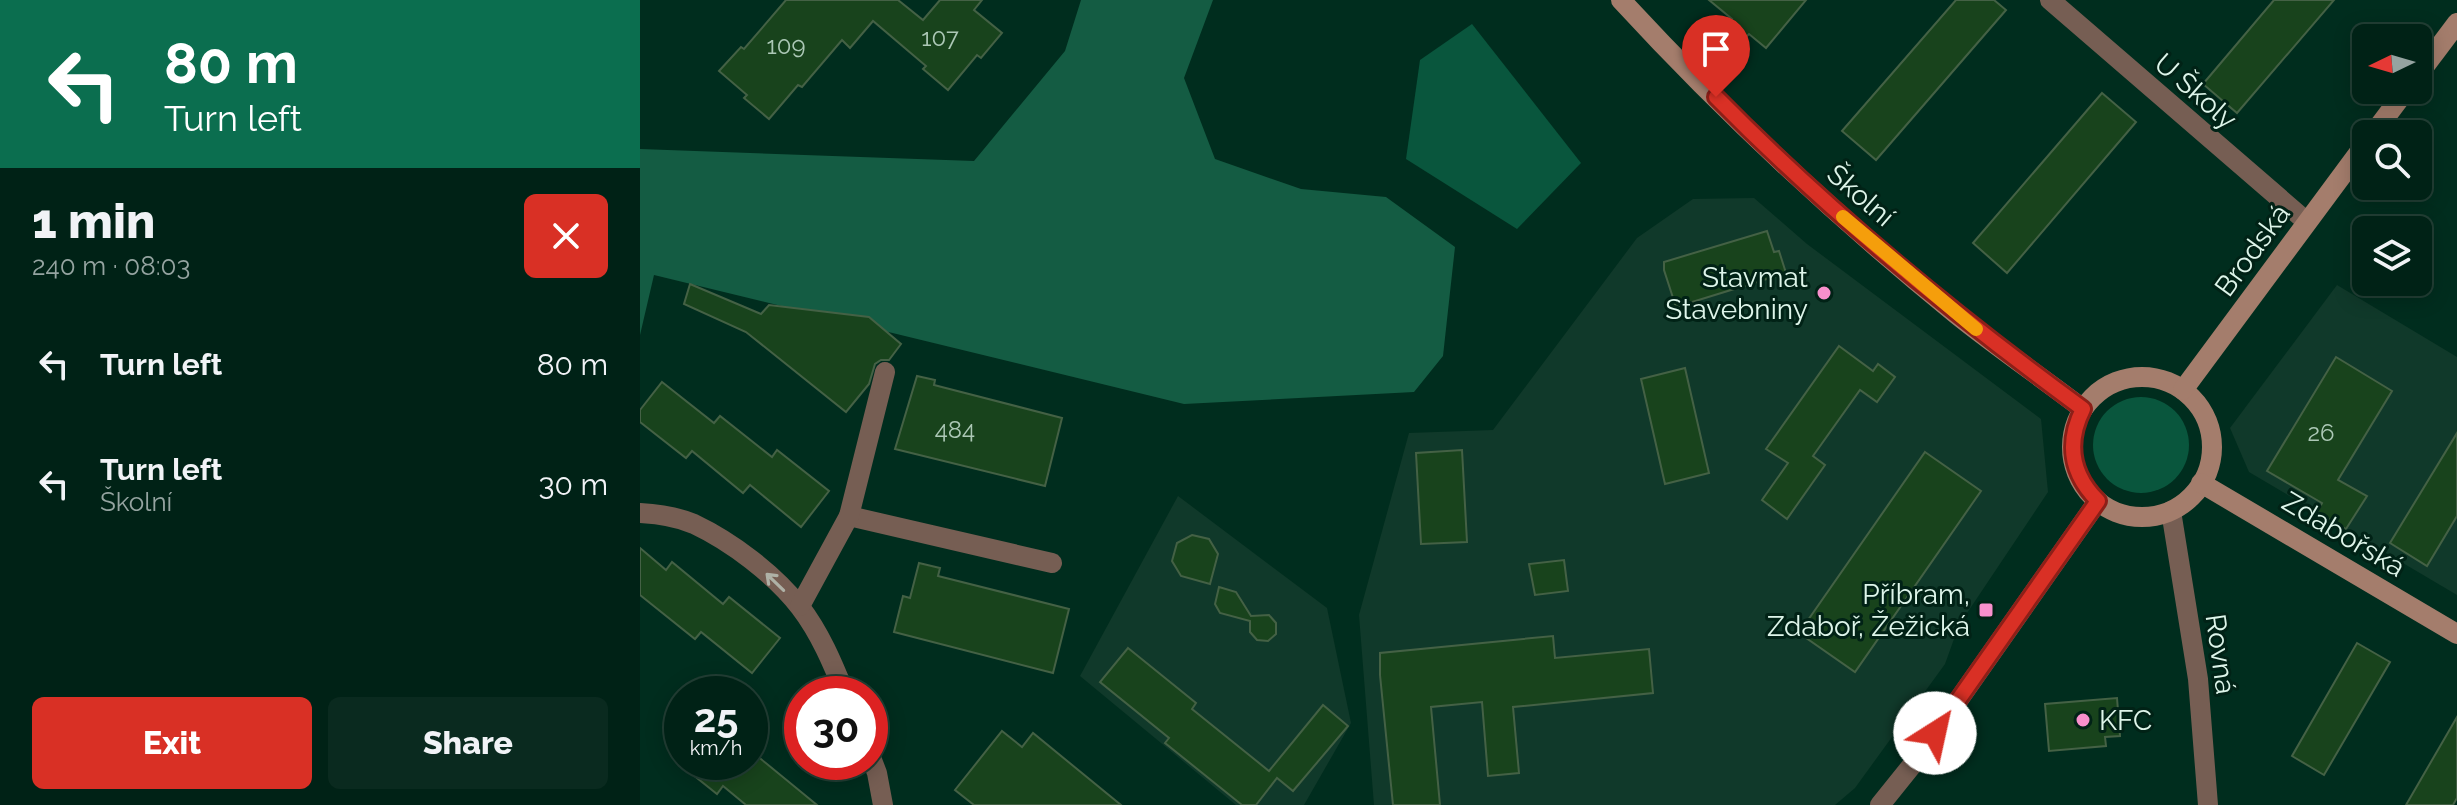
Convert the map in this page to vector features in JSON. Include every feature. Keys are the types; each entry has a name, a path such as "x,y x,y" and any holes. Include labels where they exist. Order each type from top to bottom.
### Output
{"street":[{"name":"Školní","path":"1621,0 1757,139 1818,196 1958,315 2083,409"},
{"name":"U Školy","path":"2050,0 2307,222"},
{"path":"2432,56 2457,23"},
{"name":"Brodská","path":"2183,390 2352,162"},
{"path":"800,606 849,516 885,372"},
{"path":"2136,377 2168,382 2183,390 2194,401 2209,429 2211,460 2201,483 2186,501 2171,511 2142,517 2111,510 2088,491 2074,465 2073,436 2083,409 2106,387 2136,377"},
{"name":"Zdabořská","path":"2201,483 2457,634"},
{"path":"1880,805 1917,759 2098,501"},
{"name":"Rovná","path":"2171,511 2198,679 2208,805"},
{"path":"640,513 692,523 761,568 800,606 821,640 837,676"},
{"path":"849,516 1052,563"},
{"path":"878,780 883,805"}],"shaded area":[{"path":"1081,0 1213,0 1184,78 1215,159 1301,189 1386,197 1455,247 1443,356 1414,392 1184,404 654,275 640,335 640,149 974,161 1065,51"},
{"path":"1472,24 1581,163 1517,229 1406,159 1420,60"},
{"path":"1754,198 1807,244 2041,419 2048,492 1959,625 1945,664 1855,788 1835,805 1374,805 1359,615 1409,433 1493,430 1637,238 1693,199"},
{"path":"2337,285 2457,357 2457,595 2249,472 2230,428"},
{"path":"2141,397 2159,401 2175,411 2185,427 2189,445 2185,463 2175,479 2159,489 2141,493 2123,489 2107,479 2097,463 2093,445 2097,427 2107,411 2123,401"},
{"path":"1178,496 1327,608 1351,723 1304,805 1236,805 1080,676"}],"building":[{"path":"786,0 898,0 923,20 940,0 982,0 974,10 1002,33 981,58 977,55 948,90 923,69 926,66 873,21 850,48 842,40 802,87 798,85 769,119 719,71 741,47 744,49"},
{"path":"1709,0 1806,0 1766,48 1729,23 1732,19"},
{"path":"1956,0 1994,0 2006,10 1876,160 1842,131"},
{"path":"2274,0 2334,0 2237,113 2203,84"},
{"path":"2102,93 2136,122 2007,273 1973,243"},
{"path":"1767,231 1774,252 1779,251 1786,273 1676,307 1664,262"},
{"path":"690,284 761,314 769,305 869,317 901,344 889,360 875,364 869,384 846,412 746,332 684,304"},
{"path":"1839,346 1873,371 1878,364 1895,377 1877,402 1860,390 1813,456 1825,465 1787,519 1762,500 1788,463 1766,449"},
{"path":"2336,357 2392,391 2338,480 2367,496 2346,529 2317,512 2322,503 2267,471"},
{"path":"1685,368 1709,473 1665,484 1641,379"},
{"path":"917,376 935,380 934,385 1062,418 1045,486 895,449"},
{"path":"662,382 714,423 720,416 772,457 777,450 829,491 801,527 750,485 743,493 692,451 686,458 640,422 640,410"},
{"path":"2457,433 2457,516 2427,566 2390,543"},
{"path":"1462,450 1467,542 1421,544 1416,453"},
{"path":"1925,452 1981,491 1855,672 1799,633"},
{"path":"1192,535 1209,539 1218,554 1210,584 1181,576 1172,561 1177,543"},
{"path":"640,548 666,570 672,562 723,604 729,597 780,638 752,673 701,632 695,639 640,595"},
{"path":"1564,560 1568,591 1535,595 1529,564"},
{"path":"919,563 940,568 938,576 1069,609 1053,673 894,632 903,596 910,598"},
{"path":"1219,587 1236,592 1251,616 1269,615 1276,623 1276,634 1268,641 1257,640 1250,632 1250,621 1220,613 1215,604"},
{"path":"1553,636 1555,658 1649,649 1653,693 1513,707 1519,773 1488,776 1482,702 1431,707 1440,805 1393,805 1380,653"},
{"path":"2357,643 2390,662 2324,775 2292,756"},
{"path":"1128,648 1196,703 1192,709 1269,771 1323,705 1348,726 1293,791 1277,778 1256,805 1242,805 1165,743 1169,738 1100,682"},
{"name":"KFC","path":"2117,698 2120,736 2105,737 2106,746 2049,751 2045,704"},
{"path":"2457,717 2457,798 2453,805 2406,805"},
{"path":"1002,731 1022,747 1033,733 1121,805 974,805 955,790"},
{"path":"768,765 817,805 746,805 723,786 717,794 700,780 768,780"}],"slow traffic":[{"path":"1843,217 1976,329"}],"place":[{"name":"Stavmat Stavebniny","path":"1824,293"},
{"name":"Příbram, Zdaboř, Žežická","path":"1986,610"},
{"name":"KFC","path":"2083,720"}],"route":[{"path":"1716,97 1818,196 1934,295 2083,409 2073,436 2074,465 2088,491 2098,501 1935,733"}]}
